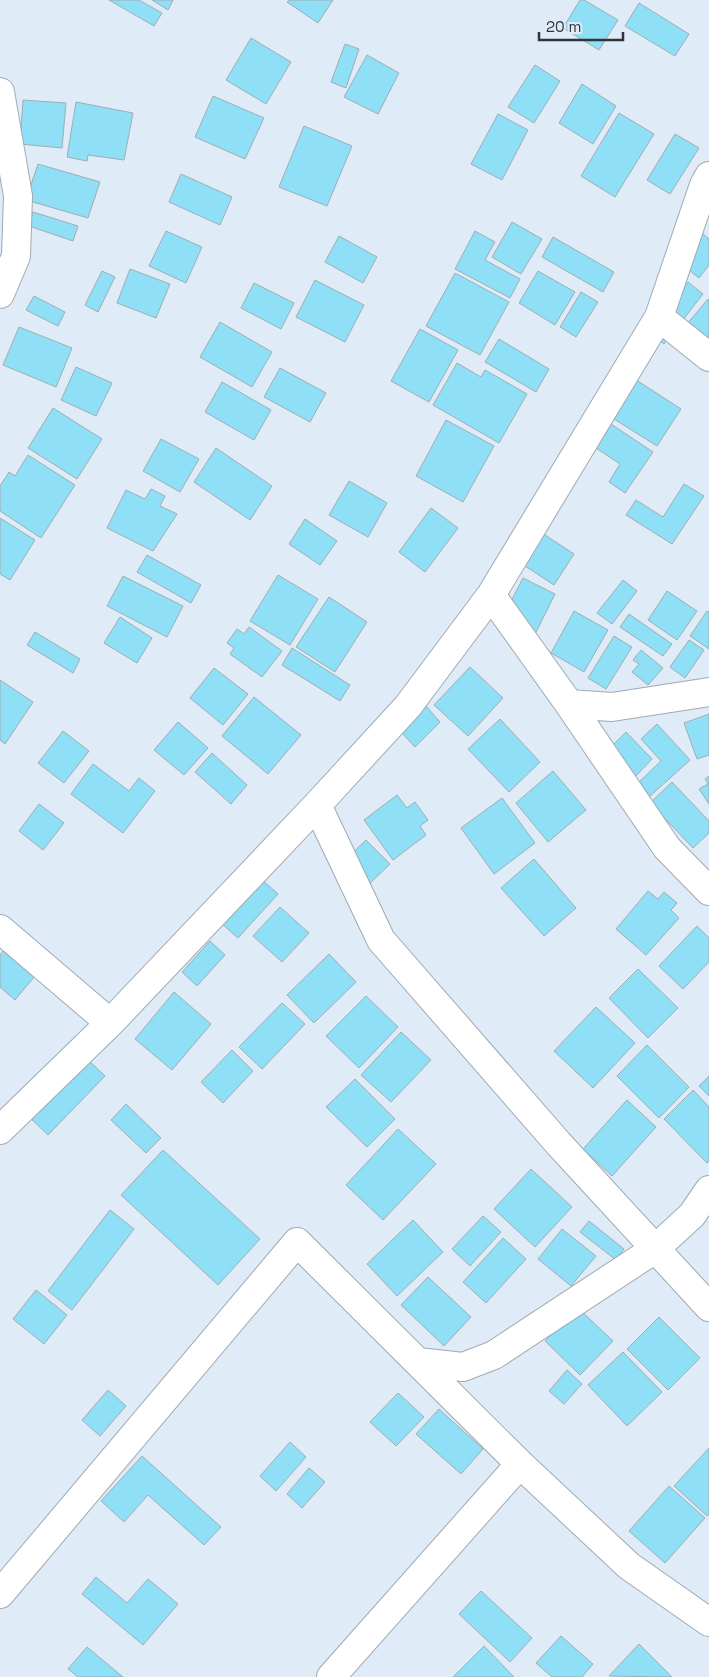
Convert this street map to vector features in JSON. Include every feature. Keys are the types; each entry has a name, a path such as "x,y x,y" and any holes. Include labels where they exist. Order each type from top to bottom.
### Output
{"street":[{"path":"0,92 18,196 16,256 0,294"},
{"path":"0,1130 110,1023 318,805 408,706 491,595 659,317 704,185 709,176"},
{"path":"659,317 709,357"},
{"path":"491,595 569,704 667,848 709,890"},
{"path":"569,704 612,707 709,692"},
{"path":"318,805 381,940 558,1143 709,1306"},
{"path":"0,929 110,1023"},
{"path":"418,1362 463,1367 494,1355 655,1248 692,1216 709,1190"},
{"path":"0,1594 297,1242 520,1464 630,1566 709,1622"},
{"path":"331,1677 520,1464"}],"building":[{"path":"109,0 139,0 162,13 154,26"},
{"path":"152,0 173,0 168,10"},
{"path":"289,0 333,0 318,23 287,2"},
{"path":"580,0 584,0 618,20 599,50 563,28"},
{"path":"639,3 689,34 675,56 625,26"},
{"path":"251,38 291,62 266,104 226,80"},
{"path":"345,44 359,49 346,88 331,82"},
{"path":"367,55 399,73 378,114 344,97"},
{"path":"535,65 560,81 534,123 508,107"},
{"path":"582,84 616,106 593,144 559,123"},
{"path":"213,96 264,118 245,159 195,137"},
{"path":"23,100 66,103 62,148 20,144"},
{"path":"76,102 133,113 124,160 88,155 87,161 67,157"},
{"path":"619,113 654,134 615,197 581,176"},
{"path":"498,114 528,130 502,180 471,164"},
{"path":"304,126 352,146 327,206 279,187"},
{"path":"675,134 699,148 670,194 647,180"},
{"path":"38,164 100,182 88,218 26,200"},
{"path":"181,174 232,197 220,225 169,202"},
{"path":"33,212 78,226 73,241 29,226"},
{"path":"512,222 542,239 521,274 492,257"},
{"path":"166,231 202,247 186,283 149,266"},
{"path":"475,231 495,242 485,260 520,279 510,298 455,269"},
{"path":"702,233 709,239 709,265 699,278 680,263"},
{"path":"339,236 377,257 363,283 325,262"},
{"path":"553,237 614,272 603,292 542,257"},
{"path":"130,269 170,284 156,318 117,303"},
{"path":"102,271 115,277 98,312 85,305"},
{"path":"538,271 575,292 555,325 519,303"},
{"path":"455,273 509,302 480,355 426,326"},
{"path":"315,280 364,305 345,342 296,317"},
{"path":"688,282 703,294 664,344 649,332"},
{"path":"254,283 294,303 281,329 241,308"},
{"path":"581,292 598,302 576,337 560,327"},
{"path":"34,296 65,312 58,326 26,310"},
{"path":"709,300 709,352 681,331"},
{"path":"220,322 272,352 252,387 200,357"},
{"path":"19,327 72,348 56,387 3,365"},
{"path":"420,329 458,350 429,402 391,381"},
{"path":"499,339 549,369 536,392 485,362"},
{"path":"457,363 481,377 485,370 527,394 499,443 433,405"},
{"path":"76,367 112,383 96,416 61,400"},
{"path":"280,368 326,393 310,422 264,397"},
{"path":"627,374 681,409 657,446 603,412"},
{"path":"222,382 271,410 254,440 205,412"},
{"path":"53,408 102,439 77,479 28,448"},
{"path":"446,420 494,446 463,502 416,476"},
{"path":"605,420 653,452 625,493 609,482 620,464 590,444"},
{"path":"161,439 199,459 180,492 143,471"},
{"path":"216,448 272,486 250,520 194,482"},
{"path":"28,455 75,485 41,538 0,511 0,486 9,472 15,476"},
{"path":"349,481 387,503 368,537 329,515"},
{"path":"684,484 704,496 672,544 626,515 636,500 663,517"},
{"path":"151,489 165,496 160,506 177,514 153,551 107,528 126,490 145,499"},
{"path":"431,508 458,528 425,572 399,552"},
{"path":"0,518 35,540 10,580 0,574"},
{"path":"305,519 337,541 320,565 289,544"},
{"path":"539,531 574,554 554,585 519,562"},
{"path":"147,555 201,585 191,603 137,572"},
{"path":"278,575 318,599 290,645 250,621"},
{"path":"123,576 183,606 167,637 107,606"},
{"path":"523,578 555,594 535,634 503,617"},
{"path":"623,580 637,591 612,624 597,613"},
{"path":"667,591 697,611 677,640 648,620"},
{"path":"329,597 367,622 335,672 296,647"},
{"path":"574,611 608,630 584,672 551,653"},
{"path":"707,611 709,612 709,649 690,636"},
{"path":"629,614 672,644 663,656 620,627"},
{"path":"120,617 152,638 137,663 104,643"},
{"path":"249,627 282,651 262,677 230,654 234,648 227,643 237,629 244,634"},
{"path":"35,632 80,659 73,673 27,645"},
{"path":"614,636 632,647 606,689 588,678"},
{"path":"689,640 704,650 685,678 670,667"},
{"path":"292,648 350,685 340,701 282,665"},
{"path":"641,650 663,668 648,685 632,672 639,664 633,660"},
{"path":"470,667 503,698 468,736 434,705"},
{"path":"214,668 248,694 223,725 190,698"},
{"path":"0,680 33,702 5,744 0,740"},
{"path":"254,697 301,735 268,774 222,736"},
{"path":"425,705 440,722 415,747 399,730"},
{"path":"709,714 709,755 697,759 684,723"},
{"path":"500,719 540,762 509,792 468,749"},
{"path":"178,722 208,748 184,775 154,750"},
{"path":"657,724 690,760 648,798 636,785 661,761 641,739"},
{"path":"63,731 89,751 64,783 38,763"},
{"path":"626,732 652,759 634,778 607,751"},
{"path":"212,753 247,785 231,804 195,772"},
{"path":"93,764 129,791 139,778 155,791 123,833 71,794"},
{"path":"553,771 586,810 548,842 516,803"},
{"path":"709,776 709,804 699,789 708,784 705,779"},
{"path":"672,782 709,821 709,833 693,848 650,803"},
{"path":"397,795 407,808 415,802 428,820 420,826 426,835 393,860 364,820"},
{"path":"502,798 535,843 494,874 461,828"},
{"path":"39,804 64,823 43,850 19,831"},
{"path":"366,840 390,864 364,889 340,865"},
{"path":"534,859 576,908 544,936 501,888"},
{"path":"260,878 278,894 238,938 221,923"},
{"path":"648,891 658,899 664,892 677,903 671,910 679,918 646,955 616,929"},
{"path":"280,907 309,933 282,962 253,936"},
{"path":"697,926 709,938 709,962 683,989 659,966"},
{"path":"210,941 225,955 197,986 182,972"},
{"path":"3,951 34,977 15,1000 0,987 0,955"},
{"path":"329,954 356,982 314,1023 287,995"},
{"path":"638,969 678,1008 648,1038 609,998"},
{"path":"174,992 211,1024 172,1070 135,1039"},
{"path":"366,996 398,1027 359,1068 326,1036"},
{"path":"282,1003 305,1024 262,1069 239,1047"},
{"path":"596,1007 635,1043 593,1088 554,1051"},
{"path":"401,1032 431,1060 391,1102 361,1075"},
{"path":"647,1045 689,1087 659,1118 617,1076"},
{"path":"232,1050 253,1071 223,1103 201,1082"},
{"path":"83,1055 105,1076 48,1135 26,1114"},
{"path":"709,1076 709,1096 699,1086"},
{"path":"355,1079 395,1119 367,1147 326,1107"},
{"path":"693,1090 709,1107 709,1161 707,1163 664,1119"},
{"path":"627,1100 656,1127 612,1176 583,1149"},
{"path":"126,1104 161,1138 146,1153 111,1120"},
{"path":"398,1129 436,1164 383,1220 346,1185"},
{"path":"163,1150 260,1239 218,1285 121,1195"},
{"path":"531,1169 572,1207 535,1247 494,1209"},
{"path":"110,1210 134,1229 72,1310 48,1291"},
{"path":"483,1216 501,1232 470,1266 452,1249"},
{"path":"413,1220 443,1252 397,1296 367,1264"},
{"path":"589,1221 624,1249 616,1260 580,1232"},
{"path":"562,1229 596,1256 571,1286 538,1259"},
{"path":"503,1238 526,1259 486,1303 463,1282"},
{"path":"428,1277 471,1317 444,1346 401,1305"},
{"path":"36,1290 67,1315 44,1344 13,1319"},
{"path":"578,1308 613,1341 580,1375 545,1341"},
{"path":"659,1317 700,1358 668,1390 627,1349"},
{"path":"623,1352 662,1392 627,1426 588,1385"},
{"path":"567,1370 582,1384 564,1404 549,1391"},
{"path":"108,1390 126,1406 100,1436 82,1420"},
{"path":"398,1393 424,1417 396,1446 370,1422"},
{"path":"439,1409 483,1449 461,1474 416,1434"},
{"path":"290,1442 306,1457 276,1491 260,1476"},
{"path":"709,1448 709,1514 707,1516 674,1486"},
{"path":"142,1456 221,1527 204,1545 148,1495 124,1522 101,1501"},
{"path":"309,1468 325,1482 302,1508 287,1494"},
{"path":"669,1486 705,1518 665,1563 629,1531"},
{"path":"96,1577 127,1603 148,1579 178,1604 143,1645 82,1594"},
{"path":"481,1591 532,1638 510,1662 459,1614"},
{"path":"561,1636 593,1664 582,1677 552,1677 536,1663"},
{"path":"639,1644 672,1677 609,1676"},
{"path":"484,1646 514,1677 453,1677"},
{"path":"87,1647 123,1677 78,1677 68,1669"}]}
